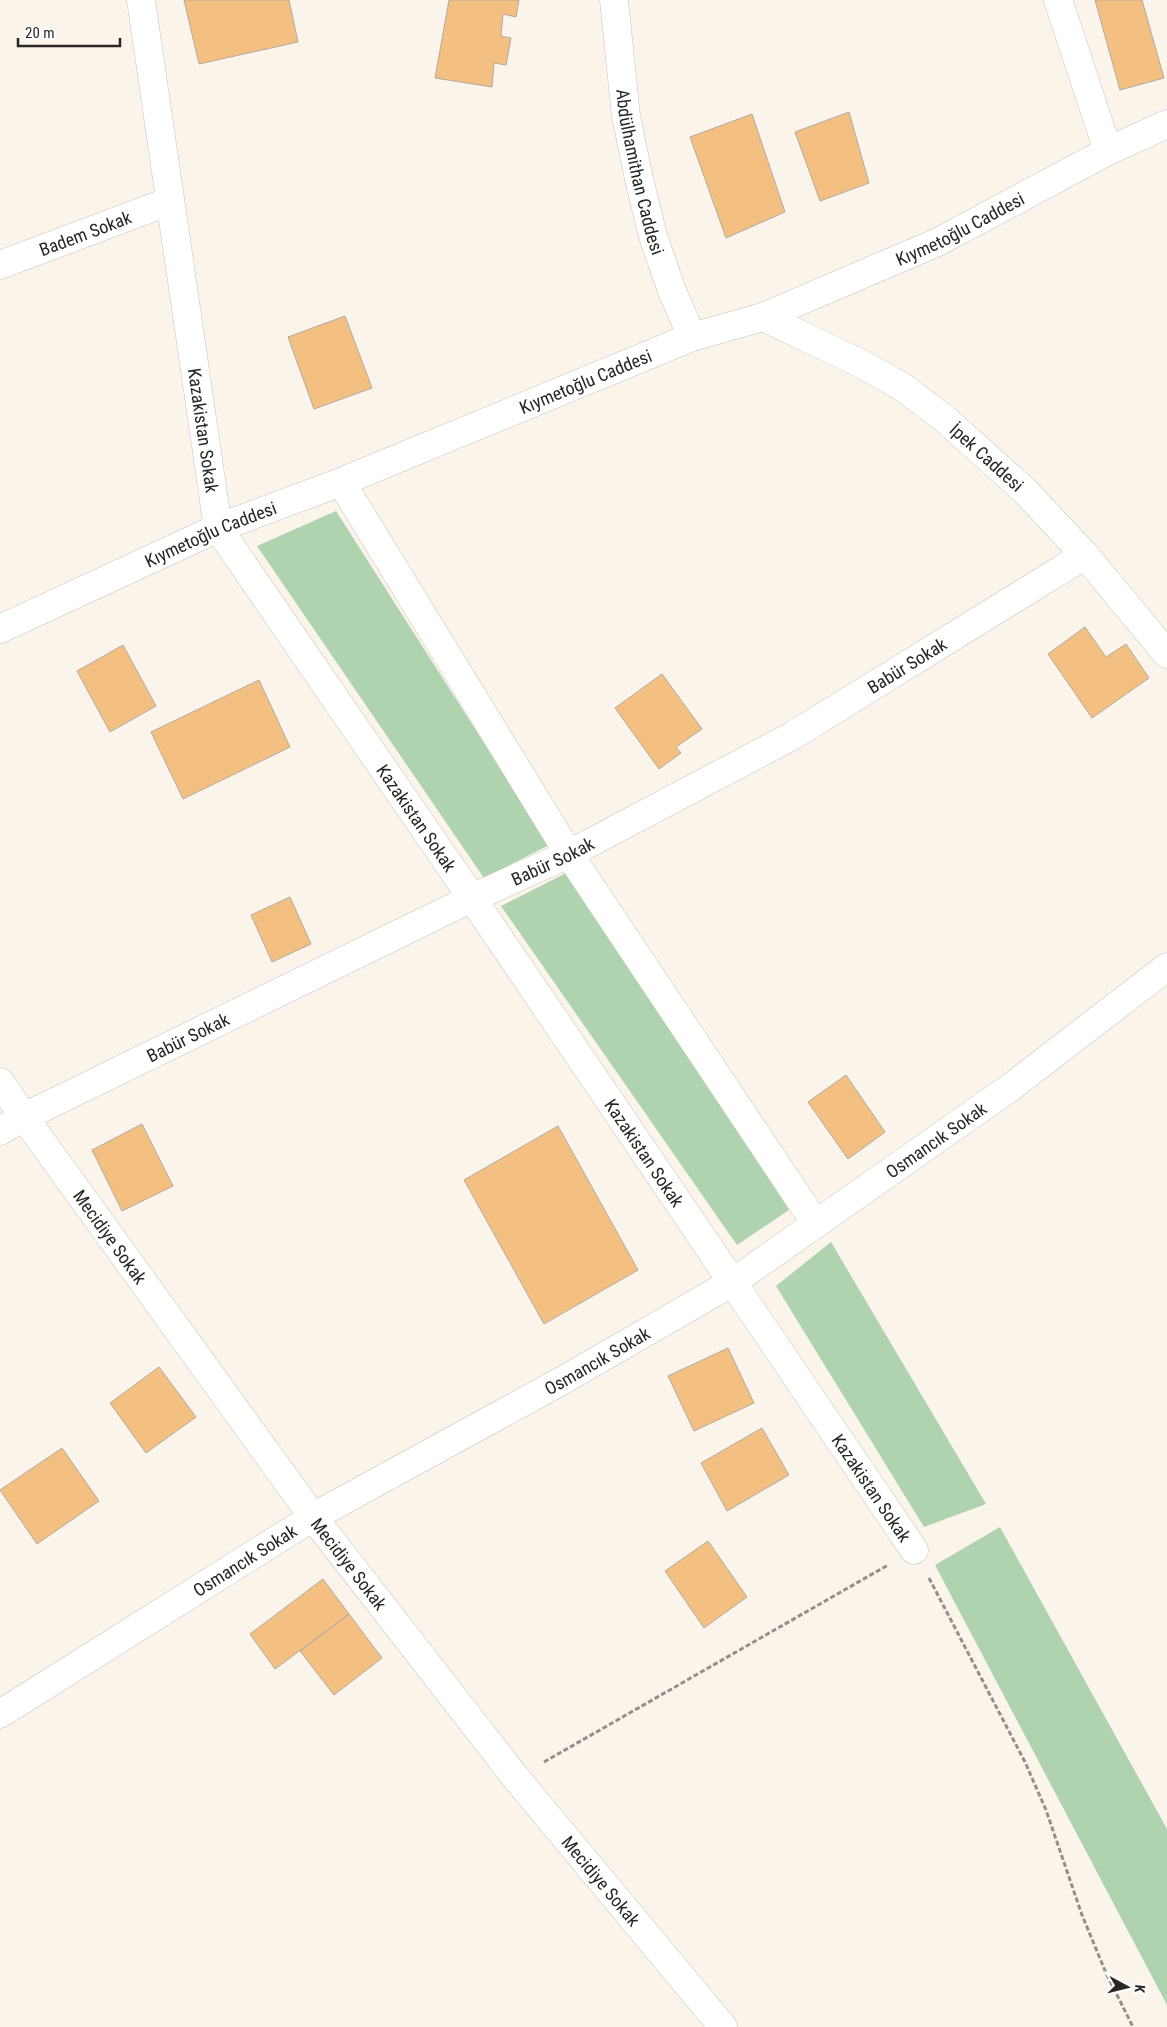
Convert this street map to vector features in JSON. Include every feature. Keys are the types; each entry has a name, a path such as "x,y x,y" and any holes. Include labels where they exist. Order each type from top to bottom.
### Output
{"street":[{"name":"Kazakistan Sokak","path":"141,0 218,528 472,898 914,1550"},
{"name":"Abdülhamithan Caddesi","path":"614,0 626,116 639,179 653,236 672,291 692,337"},
{"path":"1058,0 1108,151"},
{"name":"Kıymetoğlu Caddesi","path":"0,629 218,528 341,482 692,337 764,317 938,242 1108,151 1167,124"},
{"name":"Badem Sokak","path":"0,265 170,201"},
{"name":"İpek Caddesi","path":"764,317 862,364 904,388 946,420 1025,491 1085,554 1167,654"},
{"path":"341,482 569,854 816,1224"},
{"name":"Babür Sokak","path":"0,1131 24,1117 472,898 569,854 792,736 1085,554"},
{"name":"Osmancık Sokak","path":"0,1714 313,1517 564,1379 733,1282 1011,1087 1167,967"},
{"name":"Mecidiye Sokak","path":"0,1082 313,1517 516,1778 723,2027"}],"path":[{"path":"516,1778 914,1550 1025,1762 1053,1828 1082,1915 1106,1973 1133,2027"}],"green space":[{"path":"336,511 549,845 484,878 257,546"},
{"path":"570,871 789,1210 737,1245 501,906"},
{"path":"831,1242 986,1504 924,1527 776,1286"},
{"path":"1000,1527 1167,1829 1167,2005 935,1565"}],"building":[{"path":"184,0 289,0 298,42 199,64"},
{"path":"449,0 519,0 516,17 503,14 501,36 511,38 506,65 494,63 492,87 435,78"},
{"path":"1095,0 1142,0 1164,78 1120,90"},
{"path":"849,112 869,183 820,201 795,132"},
{"path":"752,114 785,212 726,238 690,137"},
{"path":"345,316 372,388 314,409 288,337"},
{"path":"1085,627 1106,657 1126,644 1149,678 1092,718 1048,654"},
{"path":"123,645 156,706 110,732 77,671"},
{"path":"662,674 702,729 676,747 681,753 659,769 615,708"},
{"path":"259,680 290,747 183,799 151,732"},
{"path":"290,897 311,944 272,962 251,915"},
{"path":"846,1075 885,1132 848,1159 808,1102"},
{"path":"142,1124 173,1186 122,1211 92,1150"},
{"path":"558,1126 638,1270 544,1324 464,1180"},
{"path":"728,1348 754,1403 694,1431 668,1376"},
{"path":"159,1367 196,1417 146,1453 110,1403"},
{"path":"762,1428 789,1475 727,1511 701,1463"},
{"path":"62,1448 99,1501 37,1544 0,1490"},
{"path":"708,1541 747,1597 704,1628 665,1571"},
{"path":"323,1579 349,1614 275,1669 250,1634"},
{"path":"349,1614 382,1658 334,1695 300,1651"}]}
